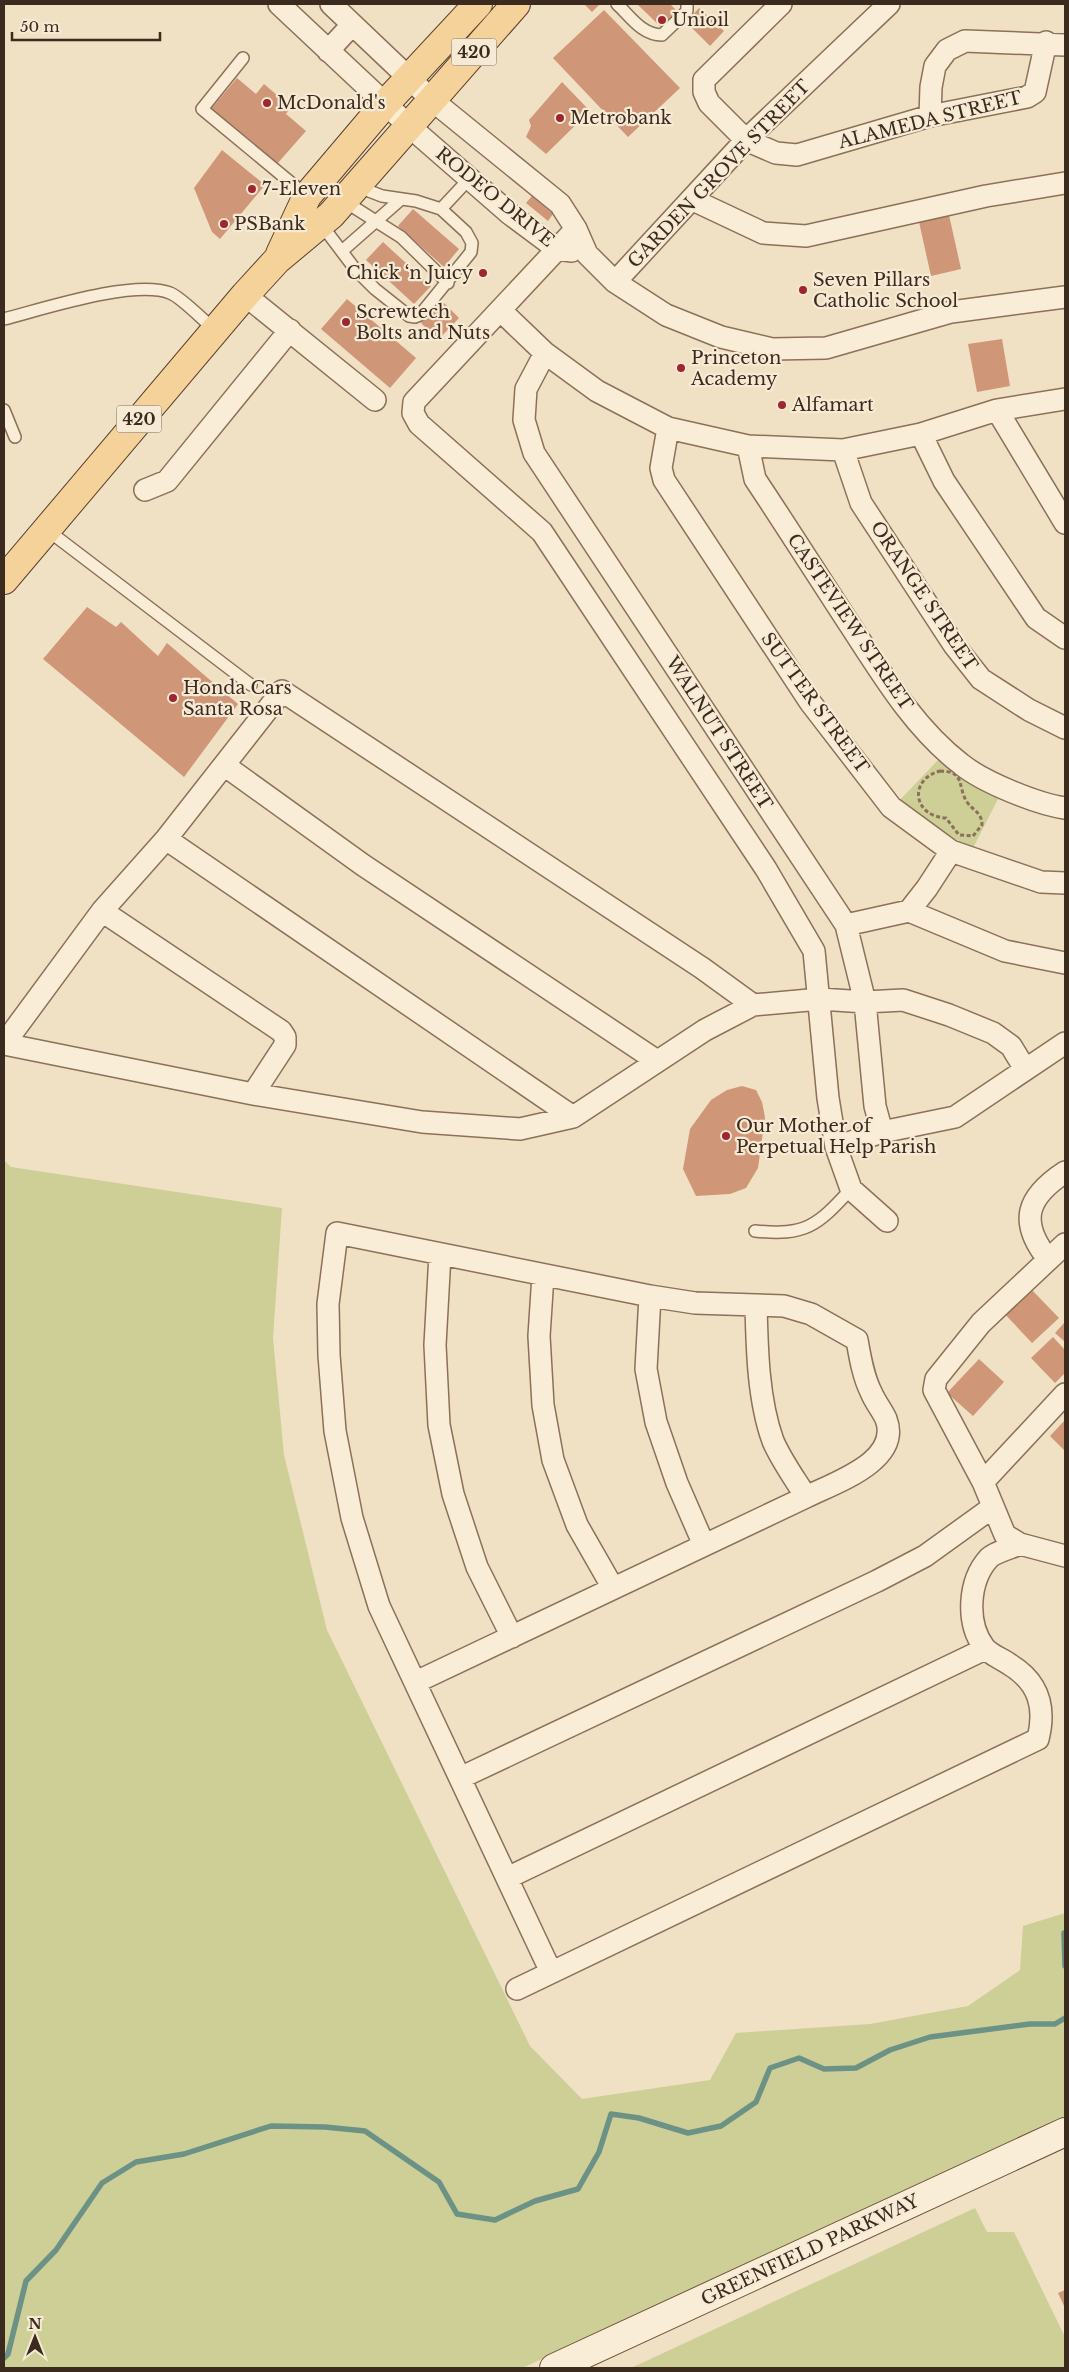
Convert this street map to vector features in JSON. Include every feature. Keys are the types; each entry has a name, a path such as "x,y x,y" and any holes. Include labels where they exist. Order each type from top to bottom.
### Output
{"main road":[{"name":"420","path":"277,260 307,196 408,78 478,4"},
{"name":"420","path":"4,580 245,295 277,260 321,224 350,194 516,4"},
{"name":"GREENFIELD PARKWAY","path":"554,2368 1065,2132"}],"street":[{"name":"RODEO DRIVE","path":"279,4 409,126 530,230 557,249 587,254"},
{"name":"RODEO DRIVE","path":"331,4 432,100 560,204 576,229 587,254 615,282 666,315 721,337 772,349 826,348 951,312 1065,297"},
{"path":"746,140 708,104 704,92 704,80 781,4"},
{"name":"GARDEN GROVE STREET","path":"615,282 693,200 746,140 889,4"},
{"path":"328,51 352,24"},
{"path":"930,116 931,87 935,66 948,50 965,41 1056,44"},
{"name":"ALAMEDA STREET","path":"746,140 776,153 797,155 930,116 1027,97 1035,92 1056,44"},
{"path":"693,200 763,233 806,236 986,196 1065,183"},
{"path":"576,229 414,402 413,413 419,424 542,532 766,869 814,951 828,1098 836,1147 851,1189 887,1221"},
{"path":"245,295 375,400"},
{"path":"500,310 545,353 597,391 668,428 748,446 843,450 921,434 997,410 1065,399"},
{"path":"145,490 167,481 290,330"},
{"name":"WALNUT STREET","path":"545,353 526,389 524,420 534,452 846,925 865,1002 875,1106 882,1132"},
{"path":"997,410 1065,523"},
{"name":"SUTTER STREET","path":"668,428 661,468 664,480 810,702 891,807 951,852 1041,882 1065,883"},
{"path":"921,434 944,481 1030,610 1036,618 1065,638"},
{"name":"CASTEVIEW STREET","path":"748,446 755,479 892,689 936,742 962,765 994,782 1046,805 1065,808"},
{"name":"ORANGE STREET","path":"843,450 861,503 954,645 980,679 1029,710 1065,728"},
{"path":"753,1005 694,963 282,691 166,839 102,912 4,1044 253,1094 422,1122 520,1129 573,1117 705,1030 753,1005 820,999 865,1002 903,1000 949,1014 993,1032 1011,1046 1025,1069"},
{"path":"224,765 363,865 657,1060"},
{"path":"166,839 573,1117"},
{"path":"909,910 927,888 951,852"},
{"path":"846,925 909,910 1005,951 1065,963"},
{"path":"102,912 281,1031 285,1037 285,1045 253,1094"},
{"path":"836,1147 882,1132 955,1117 1065,1042"},
{"path":"1048,1258 1034,1241 1029,1224 1031,1208 1046,1184 1065,1172"},
{"path":"416,1682 806,1497 854,1473 880,1456 888,1443 886,1421 870,1391 857,1340 811,1314 784,1306 694,1303 650,1296 337,1234 328,1304 329,1356 335,1431 352,1518 379,1606 551,1972"},
{"path":"1065,1244 981,1323 936,1379 934,1390 983,1482 1005,1535 1020,1544 1065,1556"},
{"path":"440,1254 435,1345 439,1425 453,1494 477,1568 512,1637"},
{"path":"543,1274 539,1336 543,1405 553,1460 577,1525 613,1588"},
{"path":"650,1296 646,1370 656,1422 677,1483 704,1545"},
{"path":"756,1304 757,1352 761,1390 773,1441 806,1497"},
{"path":"983,1482 1065,1394"},
{"path":"460,1778 878,1581 924,1556 993,1507"},
{"path":"517,1989 1038,1739 1043,1721 1042,1705 1030,1683 1020,1670 985,1649 976,1633 971,1615 973,1587 989,1558 1020,1544"},
{"path":"507,1878 985,1649"}],"lane":[{"path":"617,4 645,32 662,35 687,11 687,4"},
{"path":"243,58 202,109 307,196"},
{"path":"441,210 470,178"},
{"path":"321,224 375,289 409,316 415,318 420,315 448,283 470,252 472,243 466,232 441,210 416,201 350,194"},
{"path":"350,194 374,220 400,237 448,283"},
{"path":"342,251 374,220 400,200"},
{"path":"4,319 139,288 170,293 215,330"},
{"path":"4,410 15,436"},
{"path":"46,529 251,685"},
{"path":"755,1231 788,1234 808,1227 828,1214 851,1189"}],"path":[{"path":"940,771 954,774 962,783 967,803 982,818 978,830 973,836 959,836 946,818 929,815 919,801 919,790 924,780 931,774 940,771"}],"green space":[{"path":"940,758 999,797 972,850 899,801"},
{"path":"4,1160 11,1167 282,1208 273,1338 284,1455 327,1630 530,2046 582,2099 710,2080 736,2033 870,2024 968,2006 1020,1970 1023,1926 1065,1913 1065,2124 522,2368 4,2368"},
{"path":"975,2208 987,2232 1014,2232 1065,2337 1065,2368 631,2368"}],"building":[{"path":"584,4 600,4 592,12"},
{"name":"Unioil","path":"637,4 670,4 678,12 662,28"},
{"path":"699,8 724,31 710,46 686,22"},
{"path":"604,10 680,88 628,137 553,58"},
{"path":"237,78 256,94 264,84 291,107 286,114 306,131 277,164 211,109"},
{"path":"562,82 590,111 546,154 526,137 531,126 529,120"},
{"path":"222,150 265,185 220,239 212,232 194,188"},
{"path":"532,196 553,214 548,221 526,203"},
{"path":"413,209 459,249 444,267 398,226"},
{"path":"949,215 961,269 931,276 919,222"},
{"path":"383,242 431,286 414,304 366,260"},
{"path":"347,299 416,358 390,388 321,329"},
{"path":"442,301 459,318 438,340 421,323"},
{"path":"1002,339 1010,386 977,392 968,344"},
{"path":"87,607 116,627 121,622 158,656 167,643 238,704 184,777 43,659"},
{"name":"Our Mother of Perpetual Help Parish","path":"742,1086 756,1090 762,1102 765,1117 758,1168 746,1188 730,1194 696,1196 683,1169 690,1129 711,1100 727,1090"},
{"path":"1030,1288 1059,1318 1032,1343 1003,1312"},
{"path":"1065,1322 1065,1342 1055,1333"},
{"path":"1053,1337 1065,1350 1065,1373 1055,1383 1031,1358"},
{"path":"979,1359 1004,1382 973,1416 947,1393"},
{"path":"1065,1420 1065,1451 1050,1436"},
{"path":"1065,2290 1065,2308 1058,2293"}],"waterway":[{"path":"1065,1933 1065,1966"},
{"path":"4,2358 8,2354 26,2281 56,2250 102,2183 136,2162 184,2154 271,2126 325,2127 365,2131 439,2182 457,2214 495,2220 535,2201 578,2189 599,2152 611,2114 639,2118 688,2133 721,2126 756,2102 770,2068 799,2058 824,2069 856,2068 890,2050 930,2037 1030,2024 1055,2024 1065,2018"}],"place":[{"name":"Unioil","path":"662,20"},
{"name":"McDonald's","path":"267,103"},
{"name":"Metrobank","path":"560,118"},
{"name":"7-Eleven","path":"252,189"},
{"name":"PSBank","path":"224,224"},
{"name":"Chick ‘n Juicy","path":"483,273"},
{"name":"Seven Pillars Catholic School","path":"803,290"},
{"name":"Screwtech Bolts and Nuts","path":"346,322"},
{"name":"Princeton Academy","path":"681,368"},
{"name":"Alfamart","path":"782,405"},
{"name":"Honda Cars Santa Rosa","path":"173,698"},
{"name":"Our Mother of Perpetual Help Parish","path":"726,1136"}]}
